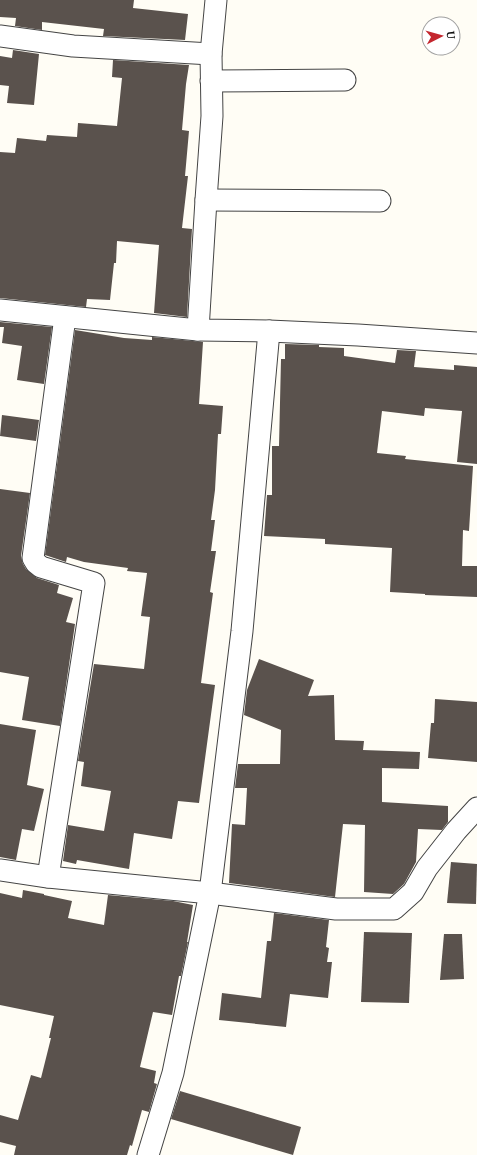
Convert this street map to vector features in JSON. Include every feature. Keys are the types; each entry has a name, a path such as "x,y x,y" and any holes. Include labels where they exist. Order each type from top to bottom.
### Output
{"street":[{"path":"198,330 212,116 211,54 216,0"},
{"path":"0,36 73,46 211,54"},
{"path":"211,81 345,80"},
{"path":"206,200 380,201"},
{"path":"0,310 198,330 269,331 358,335 477,343"},
{"path":"48,878 94,583 41,567 33,558 65,317"},
{"path":"148,1155 173,1073 210,893 242,631 269,331"},
{"path":"0,870 48,878 210,893 336,909 394,909 413,892 428,868 456,831 477,808"}],"building":[{"path":"0,0 134,0 133,8 188,14 185,40 103,36 104,29 42,22 42,30 15,26 16,18 0,17"},
{"path":"13,50 39,54 34,105 7,103 9,86 0,85 0,56 12,58"},
{"path":"113,60 189,65 182,130 189,131 185,176 188,176 182,228 192,229 187,317 154,313 159,245 117,241 116,263 114,263 110,300 87,299 86,307 0,298 0,152 15,153 17,138 46,141 47,135 77,137 78,123 117,126 122,78 112,77"},
{"path":"0,322 52,327 44,384 17,380 22,346 2,343 4,327 0,327"},
{"path":"75,330 124,338 152,340 152,337 203,342 199,404 223,406 221,434 218,434 215,490 211,520 215,520 211,551 216,551 210,592 213,593 201,683 215,685 199,803 178,801 172,839 134,833 129,869 77,860 76,864 63,861 68,825 104,831 111,791 81,786 84,762 78,761 94,664 144,669 150,617 141,616 147,573 127,571 128,568 84,562 67,557 66,562 45,555"},
{"path":"285,344 319,345 319,347 344,348 344,356 395,363 397,350 416,351 414,367 454,370 454,365 477,367 477,464 457,462 462,411 425,408 424,416 382,411 377,453 406,456 405,459 473,466 469,531 463,530 462,566 477,566 477,597 390,592 392,548 325,544 325,539 264,536 267,495 272,495 272,446 279,446 281,359 285,359"},
{"path":"2,415 39,420 36,441 0,436"},
{"path":"0,489 30,493 21,556 26,569 37,578 59,585 57,593 73,598 66,622 75,624 60,726 22,720 29,677 0,672"},
{"path":"259,659 314,680 308,696 334,695 335,740 364,741 363,750 420,752 419,769 382,768 382,802 448,806 448,822 442,830 418,829 416,862 404,884 393,894 364,892 365,825 343,824 335,897 229,883 232,824 245,825 247,788 235,788 238,764 280,764 281,730 244,715 247,690"},
{"path":"435,699 477,702 477,762 428,758 431,723 434,723"},
{"path":"0,724 36,730 27,785 44,789 34,831 22,829 16,860 0,857"},
{"path":"451,862 477,864 476,904 447,903"},
{"path":"23,890 72,901 68,918 104,925 108,895 173,901 193,905 188,942 181,976 179,976 172,1015 153,1012 140,1067 156,1071 154,1083 157,1084 149,1112 142,1110 132,1146 130,1145 127,1155 14,1155 16,1146 0,1142 0,1115 18,1120 31,1075 41,1078 51,1038 49,1038 54,1016 0,1005 0,893 22,898"},
{"path":"274,913 329,920 326,947 329,948 327,962 332,962 328,998 290,994 286,1027 219,1020 222,993 261,998 267,941 271,941"},
{"path":"364,932 412,933 409,1003 361,1002"},
{"path":"444,934 462,934 464,979 440,980"},
{"path":"180,1091 301,1127 293,1155 171,1119"}]}
